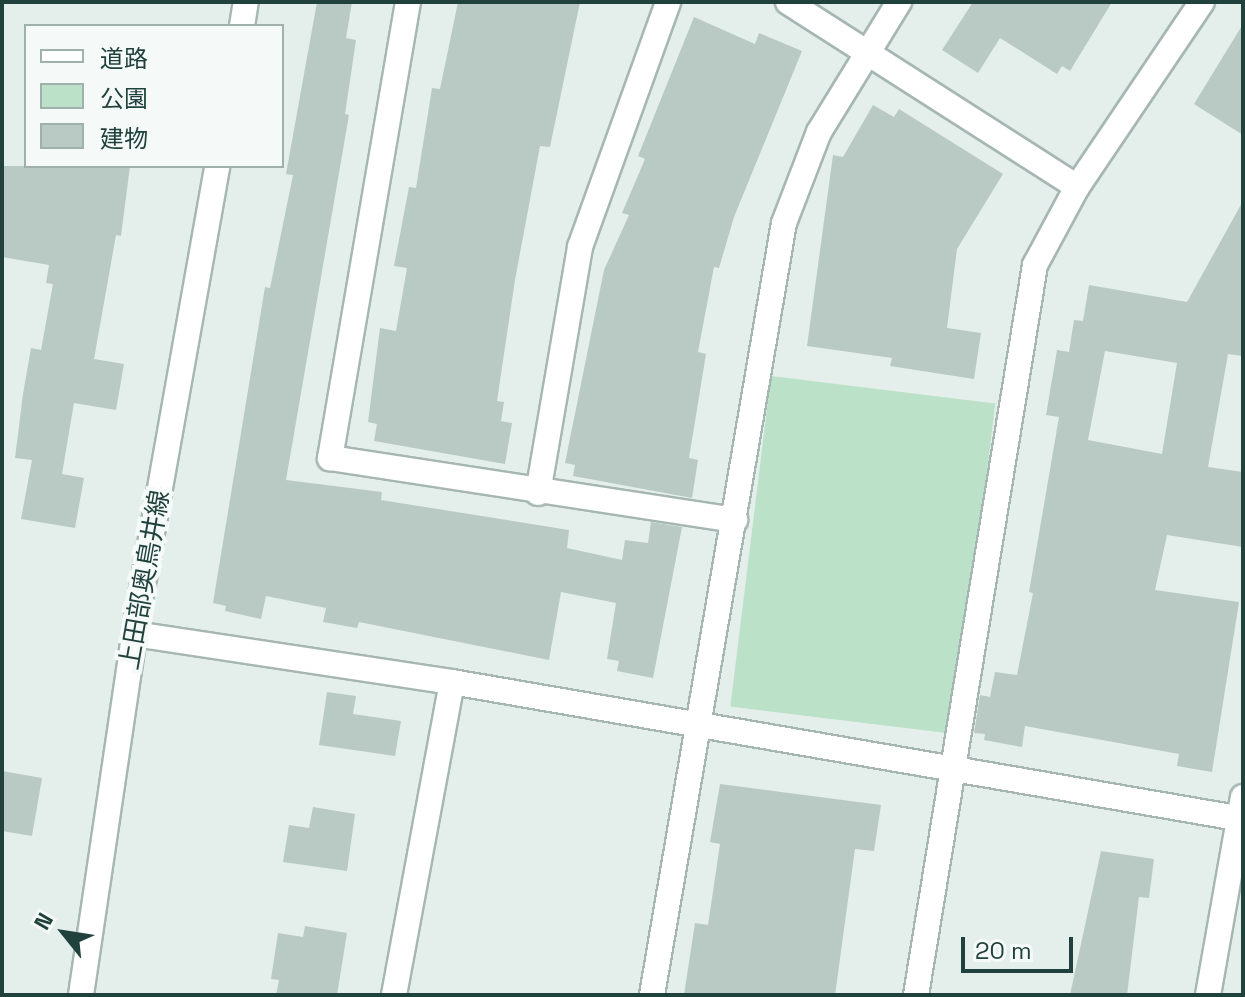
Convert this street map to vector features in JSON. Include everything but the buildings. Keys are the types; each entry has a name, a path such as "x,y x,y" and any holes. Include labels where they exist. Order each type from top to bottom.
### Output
{"street":[{"path":"242,24 246,2"},
{"path":"408,2 330,458 538,493 735,520"},
{"path":"538,493 580,247 668,2"},
{"path":"788,2 1077,187"},
{"path":"652,995 784,223 819,132 899,2"},
{"path":"916,995 1035,265 1077,187 1202,2"},
{"name":"上田部奥鳥井線","path":"81,995 134,634 217,168"},
{"path":"134,634 452,682 700,724 953,772 1242,811 1208,995"},
{"path":"394,995 452,682"}],"green space":[{"path":"771,376 995,404 955,734 730,707"}]}
